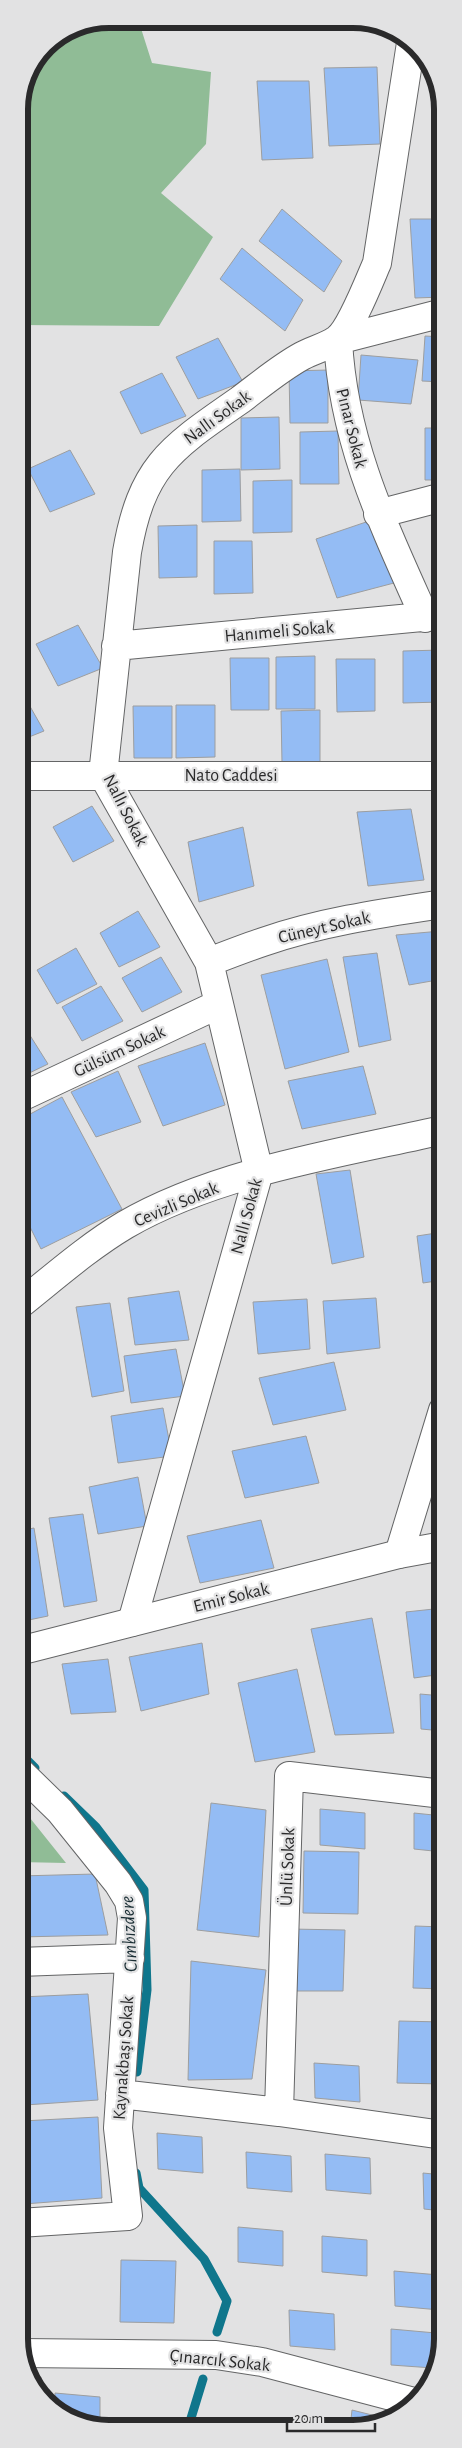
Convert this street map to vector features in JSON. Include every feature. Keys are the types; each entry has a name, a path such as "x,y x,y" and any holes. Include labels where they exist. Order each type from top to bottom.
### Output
{"street":[{"path":"338,340 366,292 377,263 410,50"},
{"name":"Nallı Sokak","path":"132,1622 259,1172 209,962 103,775 116,646 131,528 146,486 157,466 170,452 195,431 300,357 338,340 434,315"},
{"name":"Pınar Sokak","path":"338,340 339,377 345,410 358,457 378,514 434,616"},
{"path":"378,514 434,499"},
{"name":"Hanımeli Sokak","path":"116,646 434,616"},
{"name":"Nato Caddesi","path":"28,776 434,776"},
{"name":"Cüneyt Sokak","path":"209,962 264,941 380,914 434,905"},
{"name":"Gülsüm Sokak","path":"28,1094 219,1004"},
{"name":"Cevizli Sokak","path":"28,1298 125,1225 191,1195 259,1172 434,1132"},
{"path":"399,1554 434,1439"},
{"name":"Emir Sokak","path":"28,1649 399,1554 434,1548"},
{"name":"Ünlü Sokak","path":"279,2112 289,1776 434,1793"},
{"name":"Kaynakbaşı Sokak","path":"28,1779 60,1811 118,1883 129,1901 132,1918 120,2094 120,2161 128,2216 28,2222"},
{"path":"28,1962 130,1958"},
{"path":"120,2094 279,2112 434,2134"},
{"name":"Çınarcık Sokak","path":"29,2353 216,2356 262,2362 407,2400"}],"green space":[{"path":"141,28 152,63 211,72 206,144 161,193 213,237 159,326 28,325 28,104 30,88 44,59 55,48 78,34 93,29"},
{"path":"28,1816 30,1818 66,1863 28,1862"}],"building":[{"path":"377,67 380,144 329,146 324,68"},
{"path":"257,81 309,81 313,158 262,160"},
{"path":"282,209 342,261 324,292 259,241"},
{"path":"410,219 434,219 434,297 415,298"},
{"path":"242,248 303,300 285,331 220,279"},
{"path":"425,336 434,336 434,382 422,381"},
{"path":"218,338 243,382 198,399 176,357"},
{"path":"361,355 418,360 411,404 358,400"},
{"path":"328,370 328,423 290,423 289,371"},
{"path":"162,373 186,416 141,434 120,392"},
{"path":"279,417 280,469 241,470 241,418"},
{"path":"425,428 434,428 434,480 425,480"},
{"path":"338,431 339,484 300,484 300,432"},
{"path":"70,450 95,494 50,512 28,469"},
{"path":"240,469 241,521 202,522 202,470"},
{"path":"292,480 292,532 253,533 253,481"},
{"path":"372,520 394,583 337,598 316,539"},
{"path":"197,525 197,577 159,578 158,526"},
{"path":"214,541 252,541 253,593 214,594"},
{"path":"78,625 103,668 58,686 36,644"},
{"path":"434,650 434,702 403,703 403,651"},
{"path":"315,656 315,709 276,709 276,657"},
{"path":"230,658 269,658 269,710 231,710"},
{"path":"336,659 375,659 375,711 337,712"},
{"path":"28,703 44,731 28,737"},
{"path":"176,705 215,705 215,757 176,758"},
{"path":"133,706 172,706 172,758 134,758"},
{"path":"320,710 320,763 282,763 281,711"},
{"path":"92,806 114,841 73,862 53,827"},
{"path":"411,809 424,880 368,886 357,812"},
{"path":"243,827 254,886 199,902 188,842"},
{"path":"138,911 160,947 119,967 100,933"},
{"path":"434,932 434,981 409,985 396,935"},
{"path":"76,948 97,984 57,1004 37,970"},
{"path":"377,953 391,1040 359,1047 343,957"},
{"path":"161,957 182,992 142,1012 122,978"},
{"path":"327,959 349,1052 285,1069 261,975"},
{"path":"101,986 123,1021 82,1041 62,1007"},
{"path":"28,1032 48,1064 28,1074"},
{"path":"205,1043 225,1105 163,1126 138,1066"},
{"path":"363,1066 376,1114 302,1129 288,1081"},
{"path":"118,1071 141,1122 96,1137 71,1092"},
{"path":"62,1097 122,1209 41,1249 28,1223 28,1115"},
{"path":"350,1170 364,1257 332,1264 316,1174"},
{"path":"434,1233 434,1281 423,1283 417,1236"},
{"path":"179,1291 189,1340 135,1345 128,1298"},
{"path":"376,1298 380,1348 327,1354 323,1301"},
{"path":"307,1299 310,1349 258,1354 253,1302"},
{"path":"110,1303 124,1391 92,1397 76,1307"},
{"path":"176,1349 185,1396 131,1403 124,1356"},
{"path":"334,1362 346,1410 273,1425 259,1378"},
{"path":"163,1408 172,1456 118,1463 111,1416"},
{"path":"306,1436 319,1483 245,1498 232,1451"},
{"path":"138,1477 147,1526 98,1534 89,1487"},
{"path":"83,1514 97,1601 64,1607 49,1518"},
{"path":"261,1520 274,1568 200,1583 187,1536"},
{"path":"34,1528 48,1616 28,1620 28,1529"},
{"path":"434,1609 434,1675 414,1678 406,1612"},
{"path":"372,1618 394,1733 335,1735 311,1629"},
{"path":"202,1643 209,1694 141,1711 129,1657"},
{"path":"108,1659 116,1712 71,1714 62,1664"},
{"path":"297,1669 315,1752 255,1762 238,1683"},
{"path":"420,1694 434,1695 434,1730 421,1729"},
{"path":"211,1803 266,1810 259,1937 197,1930"},
{"path":"320,1809 365,1813 365,1849 320,1845"},
{"path":"414,1813 434,1815 434,1851 414,1849"},
{"path":"304,1851 359,1852 358,1914 303,1913"},
{"path":"95,1874 108,1935 28,1937 28,1876"},
{"path":"415,1926 434,1927 434,1989 413,1988"},
{"path":"290,1929 345,1930 343,1991 289,1991"},
{"path":"191,1961 266,1970 252,2079 188,2080"},
{"path":"88,1994 98,2100 28,2105 28,1997"},
{"path":"399,2021 434,2022 434,2084 397,2083"},
{"path":"314,2063 359,2066 360,2102 315,2098"},
{"path":"98,2117 102,2198 28,2204 28,2121"},
{"path":"157,2133 202,2137 203,2173 158,2169"},
{"path":"246,2152 291,2156 292,2192 247,2188"},
{"path":"325,2154 370,2158 371,2194 326,2190"},
{"path":"423,2173 434,2174 434,2210 424,2209"},
{"path":"238,2227 283,2231 283,2266 238,2262"},
{"path":"322,2236 367,2240 367,2276 322,2272"},
{"path":"121,2260 176,2261 174,2323 120,2322"},
{"path":"394,2271 434,2275 434,2309 395,2306"},
{"path":"289,2310 334,2314 335,2350 290,2346"},
{"path":"391,2329 434,2333 433,2355 429,2368 391,2365"},
{"path":"55,2393 100,2397 100,2419 93,2419 68,2410 55,2400"},
{"path":"352,2410 378,2416 364,2420 351,2420"}],"waterway":[{"name":"Cımbızdere","path":"28,1761 35,1768"},
{"name":"Cımbızdere","path":"64,1796 96,1827 144,1890 147,1990 137,2072"},
{"name":"Cımbızdere","path":"136,2173 139,2188 204,2259 227,2301 217,2332"},
{"name":"Cımbızdere","path":"190,2420 203,2379"}]}
